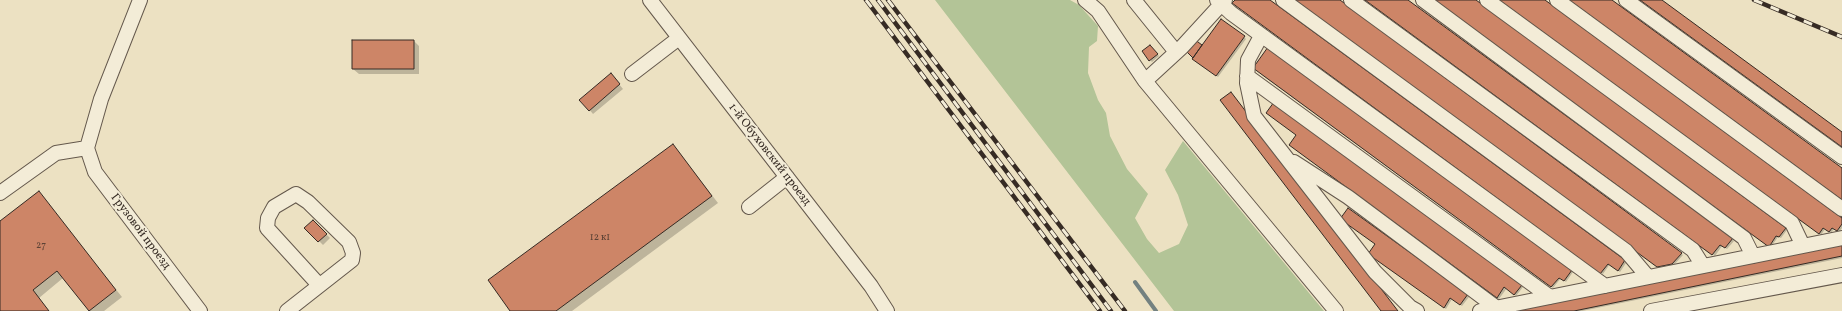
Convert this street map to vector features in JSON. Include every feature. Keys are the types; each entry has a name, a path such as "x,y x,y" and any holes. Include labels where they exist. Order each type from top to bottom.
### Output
{"street":[{"path":"0,193 56,153 87,148 101,99 140,0"},
{"name":"1-й Обуховский проезд","path":"650,0 871,286 887,311"},
{"path":"1085,0 1098,11 1145,81 1336,311"},
{"path":"1134,0 1176,52"},
{"path":"1282,0 1626,251 1648,277"},
{"path":"1352,0 1693,250 1704,266"},
{"path":"1423,0 1744,238 1753,256"},
{"path":"1487,0 1792,223 1803,246"},
{"path":"1557,0 1842,209"},
{"path":"1626,0 1842,157"},
{"path":"1145,81 1176,52 1221,1 1230,13 1605,286"},
{"path":"1262,36 1248,60 1247,76 1254,116 1375,272 1410,307 1417,311"},
{"path":"632,74 679,38"},
{"path":"1247,76 1550,297"},
{"name":"Грузовой проезд","path":"87,148 94,172 200,311"},
{"path":"1285,156 1348,198 1497,308"},
{"path":"749,207 787,178"},
{"path":"287,311 352,260 353,253 349,242 308,202 296,194 274,207 268,218 267,228 319,285"},
{"path":"1480,311 1842,238"},
{"path":"1651,311 1842,275"}],"green space":[{"path":"935,0 1070,0 1079,5 1098,26 1097,41 1089,47 1088,73 1098,100 1106,113 1110,136 1127,169 1148,194 1135,218 1147,239 1159,253 1179,244 1188,225 1178,195 1165,170 1183,141 1324,311 1174,311"}],"building":[{"path":"1235,0 1270,0 1625,260 1618,271 1608,264 1600,274 1232,3"},
{"path":"1295,0 1340,0 1682,253 1672,264 1657,267"},
{"path":"1365,0 1408,0 1733,238 1725,248 1720,245 1712,255"},
{"path":"1432,0 1476,0 1786,228 1779,237 1776,236 1769,247"},
{"path":"1499,0 1545,0 1842,218 1842,224 1837,231 1832,228 1829,232 1823,228 1819,234"},
{"path":"1569,0 1612,0 1842,168 1842,200"},
{"path":"1640,0 1662,0 1842,132 1842,147"},
{"path":"1221,19 1245,36 1216,76 1192,59"},
{"path":"1194,39 1202,45 1193,58 1185,50"},
{"path":"352,40 414,40 414,69 352,69"},
{"path":"1150,45 1158,54 1149,61 1142,51"},
{"path":"1268,47 1572,270 1564,281 1559,278 1551,287 1253,68"},
{"path":"611,73 620,84 589,111 579,100"},
{"path":"1231,92 1398,311 1381,311 1220,100"},
{"path":"1274,102 1522,285 1514,295 1504,287 1497,298 1289,145 1296,135 1266,113"},
{"path":"673,144 712,196 556,311 510,311 488,280"},
{"path":"39,191 116,290 89,311 57,271 33,290 49,311 0,311 0,221"},
{"path":"1348,208 1468,294 1460,305 1450,298 1444,308 1368,254 1375,244 1340,219"},
{"path":"313,220 327,234 318,242 304,228"},
{"path":"1842,243 1842,256 1574,311 1510,311"}],"waterway":[{"path":"1135,282 1156,311"}],"railway":[{"path":"866,0 1100,311"},
{"path":"878,0 1111,311"},
{"path":"888,0 1125,311"},
{"path":"1754,0 1842,37"}]}
